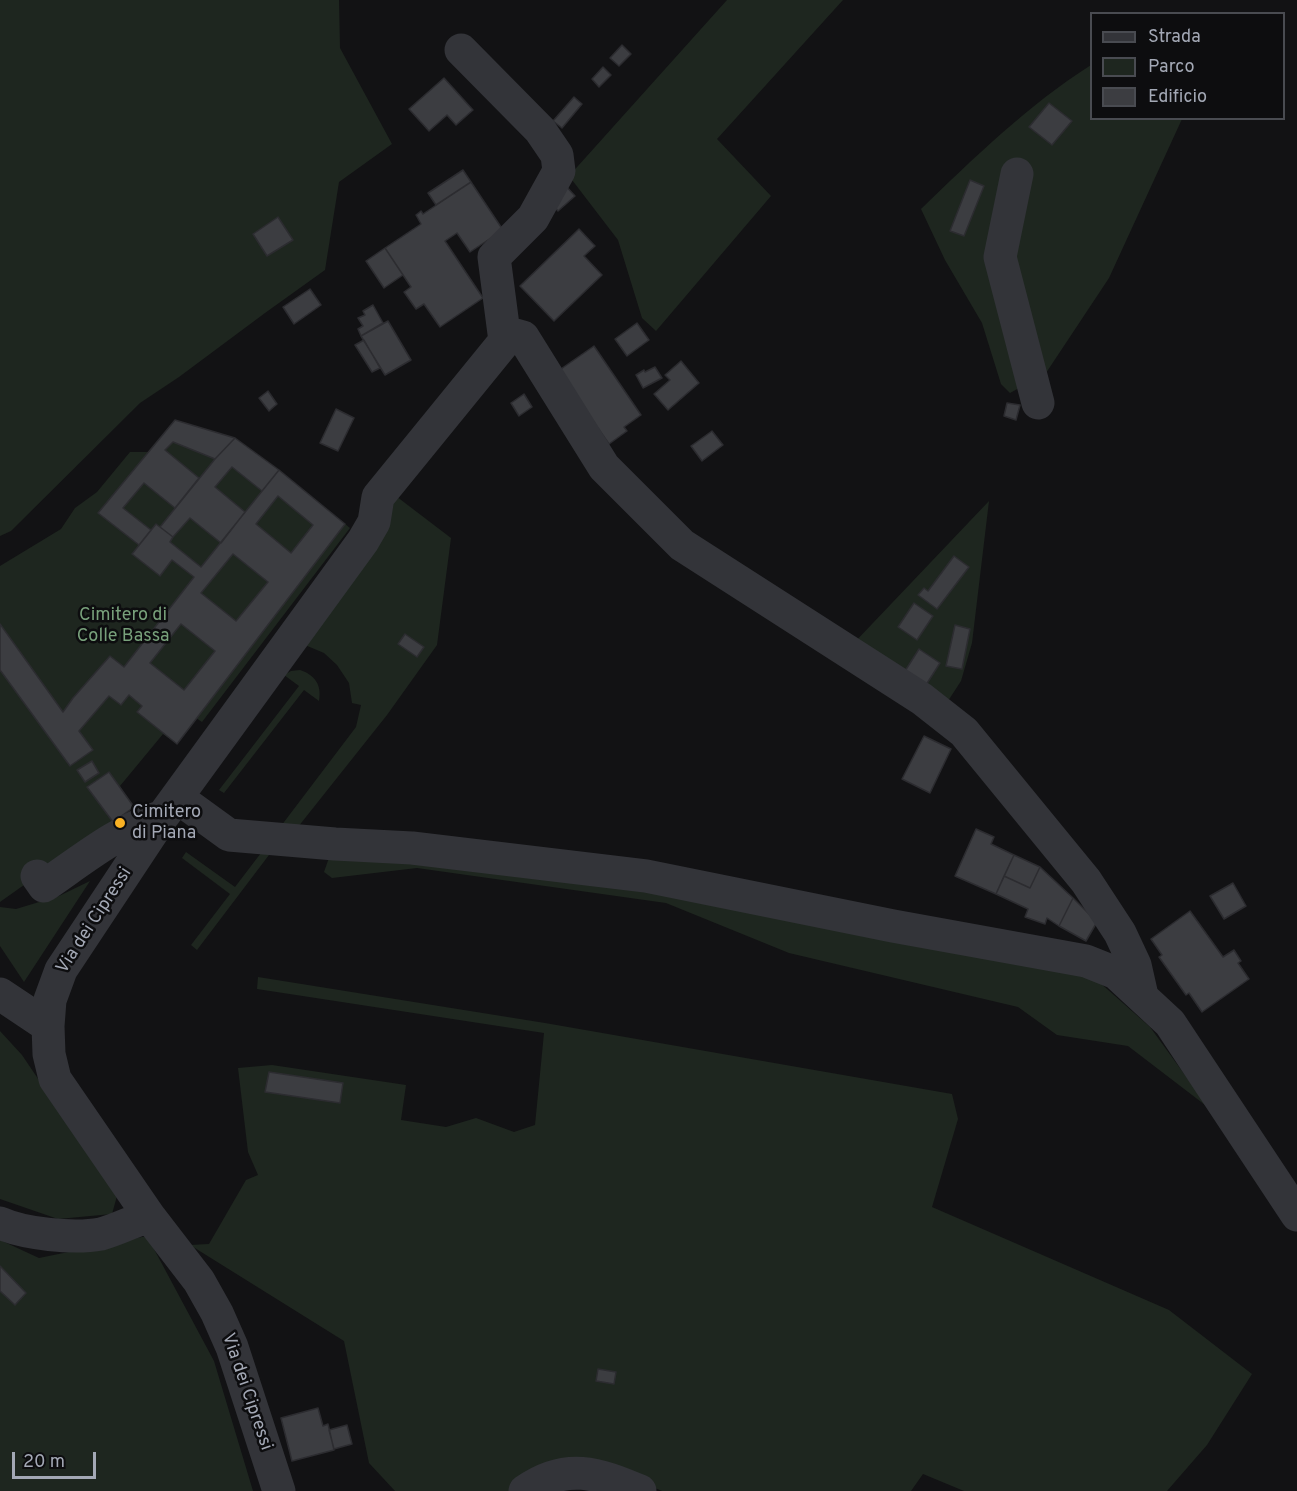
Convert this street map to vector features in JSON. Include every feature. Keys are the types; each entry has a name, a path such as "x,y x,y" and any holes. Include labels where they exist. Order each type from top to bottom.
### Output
{"street":[{"path":"461,50 540,130 557,155 559,171 533,218 494,257 505,341 516,335 523,337 604,467 682,545 922,699 964,732 1086,881 1120,933 1135,965 1142,996"},
{"path":"1017,174 1000,257 1038,403"},
{"name":"Via dei Cipressi","path":"279,1491 223,1325 199,1281 149,1216 55,1079 49,1054 50,1000 61,970 171,807 363,541 374,522 378,497 505,341"},
{"path":"37,876 44,886 110,840 171,807 229,835 412,848 646,876 892,926 1086,961 1116,973 1170,1023 1297,1215"},
{"path":"0,994 48,1026"},
{"path":"0,1223 60,1236 101,1234 149,1216"},
{"path":"525,1491 553,1477 575,1473 609,1478 640,1491"}],"green space":[{"path":"0,0 339,0 340,48 392,144 339,182 325,270 140,403 11,531 0,536"},
{"path":"727,0 843,0 717,139 771,196 656,331 642,318 618,240 569,176"},
{"path":"1090,66 1090,120 1182,120 1109,278 1046,373 1010,393 1001,384 982,323 945,260 921,209 1024,114"},
{"name":"Cimitero di Colle Bassa","path":"175,420 235,438 279,470 350,528 202,722 196,718 177,744 163,734 120,786 134,807 0,902 0,566 61,529 75,508 97,492 130,452 148,452"},
{"path":"388,490 451,538 437,645 387,715 298,827 281,826 356,727 361,705 352,703 349,683 337,665 324,653 305,645"},
{"path":"989,501 972,643 961,681 948,701 853,644"},
{"path":"300,670 316,681 319,701 304,690 224,793 219,790 299,686 284,675"},
{"path":"264,849 272,851 197,950 191,945 230,894 182,858 186,852 235,887"},
{"path":"331,852 652,883 1089,973 1150,1027 1209,1108 1128,1046 1057,1035 1018,1007 789,953 666,903 417,868 332,878 324,872"},
{"path":"90,881 24,982 0,946 0,907 16,909 59,896"},
{"path":"258,977 545,1023 952,1094 958,1119 932,1207 1169,1310 1252,1374 1207,1445 1167,1491 964,1491 923,1474 911,1491 662,1491 615,1471 509,1491 395,1491 369,1463 344,1341 190,1245 209,1244 246,1180 258,1175 248,1152 238,1068 272,1065 406,1085 401,1120 446,1127 476,1118 514,1132 535,1125 544,1033 257,989"},
{"path":"0,1031 22,1055 117,1196 112,1214 58,1219 0,1199"},
{"path":"147,1236 214,1361 253,1491 0,1491 0,1240 39,1258"}],"building":[{"path":"622,45 631,54 619,66 610,58"},
{"path":"603,67 611,75 599,87 592,79"},
{"path":"444,78 473,110 456,125 447,115 429,131 409,109"},
{"path":"574,97 582,104 562,128 553,121"},
{"path":"1049,103 1072,121 1052,145 1029,127"},
{"path":"463,170 471,182 436,205 428,193"},
{"path":"970,180 984,186 964,236 950,231"},
{"path":"471,182 503,230 470,252 457,233 445,241 483,298 440,327 424,304 416,309 404,292 411,287 385,248 421,224 416,215 421,211 423,214"},
{"path":"565,185 575,196 558,211 549,200"},
{"path":"278,217 293,240 267,256 253,234"},
{"path":"579,229 595,246 584,256 602,275 554,321 520,286"},
{"path":"385,248 403,275 384,288 366,261"},
{"path":"310,289 321,305 294,324 283,307"},
{"path":"373,305 383,323 361,336 358,329 363,326 358,318 365,315 363,311"},
{"path":"388,321 411,360 385,375 361,336"},
{"path":"637,323 649,340 627,356 615,339"},
{"path":"364,340 380,368 372,372 355,345"},
{"path":"594,346 641,415 624,427 627,431 609,444 558,371"},
{"path":"681,361 699,383 668,410 654,394 670,380 665,375"},
{"path":"655,367 662,378 643,388 636,375"},
{"path":"268,391 277,404 269,411 259,398"},
{"path":"524,394 532,407 519,416 511,403"},
{"path":"1007,403 1020,405 1016,420 1004,416"},
{"path":"336,409 354,418 338,451 320,443"},
{"path":"175,420 235,438 215,459 173,442 165,450 199,478 175,508 144,483 123,508 151,530 139,545 98,513"},
{"path":"712,431 723,445 702,461 691,446"},
{"path":"235,438 279,470 262,491 232,467 215,487 245,512 221,543 190,518 173,537 160,527"},
{"path":"279,470 345,524 177,744 137,712 142,706 129,695 121,705 109,696 79,731 93,750 70,766 0,670 0,624 63,712 110,656 124,667 194,577 172,560 160,576 132,554 156,524 173,537 170,542 201,567","holes":["278,496 313,525 291,553 256,524","233,554 268,582 236,621 201,593","181,624 215,651 184,690 150,663"]},
{"path":"954,556 969,567 937,609 918,595 924,588 928,591"},
{"path":"914,603 933,616 917,640 898,627"},
{"path":"955,625 970,629 962,669 946,666"},
{"path":"405,634 424,647 417,657 398,644"},
{"path":"919,649 940,663 926,685 905,671"},
{"path":"924,736 951,749 930,793 902,779"},
{"path":"92,761 99,773 85,782 77,770"},
{"path":"109,772 134,807 113,822 87,787"},
{"path":"976,829 994,837 991,844 1014,855 996,894 955,876"},
{"path":"1014,855 1040,867 1030,888 1004,876"},
{"path":"1040,867 1073,898 1059,926 1047,918 1045,924 1025,917 1028,909 996,894 1004,876 1030,888"},
{"path":"1233,883 1246,906 1224,919 1210,896"},
{"path":"1073,898 1097,922 1086,941 1059,926"},
{"path":"1190,911 1223,957 1234,950 1241,961 1238,963 1249,979 1202,1012 1189,993 1186,995 1159,957 1162,955 1151,939"},
{"path":"269,1072 343,1083 340,1103 265,1092"},
{"path":"0,1266 26,1293 15,1305 0,1291"},
{"path":"598,1369 616,1372 614,1384 596,1381"},
{"path":"318,1408 323,1426 328,1424 334,1450 292,1461 281,1418"},
{"path":"347,1425 352,1444 334,1449 329,1430"}],"place":[{"name":"Cimitero di Piana","path":"120,823"}]}
